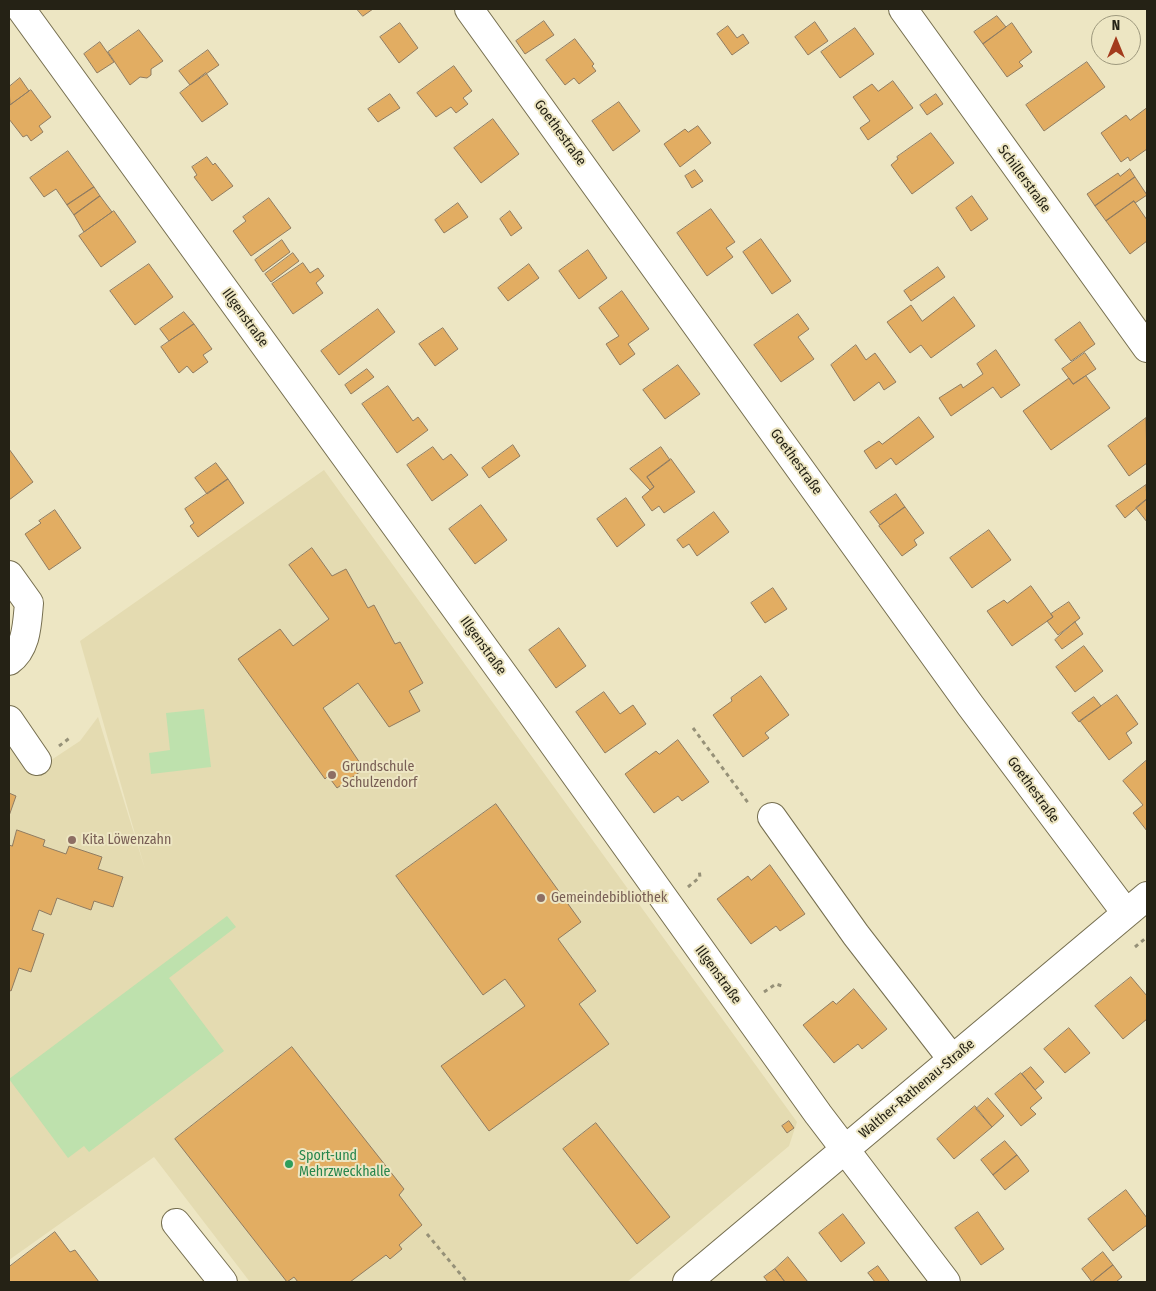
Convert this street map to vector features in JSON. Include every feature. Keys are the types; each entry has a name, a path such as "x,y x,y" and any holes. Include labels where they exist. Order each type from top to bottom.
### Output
{"street":[{"name":"Illgenstraße","path":"20,9 522,700 844,1150 946,1282"},
{"name":"Goethestraße","path":"469,9 976,712 1126,913"},
{"name":"Schillerstraße","path":"903,9 1147,348"},
{"path":"9,575 29,603 23,644 15,657 9,662"},
{"path":"9,720 37,761"},
{"path":"762,812 952,1058"},
{"name":"Walther-Rathenau-Straße","path":"687,1282 1147,896"},
{"path":"176,1223 224,1282"}],"path":[{"path":"693,728 762,812"},
{"path":"682,892 700,877 698,870"},
{"path":"1135,947 1147,937"},
{"path":"758,997 776,984 785,987"},
{"path":"427,1234 467,1282"}],"shaded area":[{"name":"Grundschule Schulzendorf","path":"324,470 797,1122 789,1146 627,1282 250,1282 154,1157 9,1260 9,742 33,772 80,741 98,717 145,869 80,641"}],"green space":[{"path":"204,709 211,767 151,774 149,753 170,750 166,713"},
{"path":"227,916 236,927 169,978 224,1051 89,1152 84,1146 68,1158 9,1079"}],"building":[{"path":"357,9 373,9 363,16"},
{"path":"997,16 1006,27 983,44 974,32"},
{"path":"544,21 554,35 525,54 516,41"},
{"path":"815,22 828,41 808,55 795,37"},
{"path":"400,23 418,48 399,63 380,37"},
{"path":"1012,23 1032,52 1019,62 1023,66 1007,77 983,44"},
{"path":"728,26 737,38 743,34 749,43 732,55 717,34"},
{"path":"855,28 874,54 840,78 821,52"},
{"path":"139,30 163,61 151,69 151,75 147,78 140,77 130,85 108,52"},
{"path":"575,39 594,64 592,66 596,71 579,84 574,78 565,85 546,60"},
{"path":"100,42 114,62 97,73 84,54"},
{"path":"208,50 219,65 190,85 179,71"},
{"path":"1087,62 1105,87 1044,131 1026,105"},
{"path":"454,66 472,91 463,98 468,104 456,113 451,107 436,117 417,93"},
{"path":"206,73 228,104 202,122 180,93"},
{"path":"20,78 29,91 10,105 9,87"},
{"path":"893,81 913,108 868,140 860,128 870,121 853,97 872,84 878,91"},
{"path":"31,90 51,117 39,126 43,132 31,141 27,135 23,137 9,119 9,106"},
{"path":"390,94 400,108 378,122 368,109"},
{"path":"936,94 943,104 927,115 920,105"},
{"path":"619,102 640,131 613,151 592,121"},
{"path":"1147,108 1147,149 1130,161 1128,157 1121,162 1101,133 1126,115 1130,120"},
{"path":"493,119 519,154 481,183 454,148"},
{"path":"698,126 711,143 680,167 664,144 685,129 688,132"},
{"path":"931,133 954,163 912,194 891,165 898,159 897,157"},
{"path":"68,151 94,187 67,205 56,189 44,197 30,178"},
{"path":"207,157 213,165 215,163 233,186 212,201 194,177 197,175 192,167"},
{"path":"1130,169 1135,177 1095,206 1087,194 1118,173 1120,176"},
{"path":"695,170 703,181 692,188 685,176"},
{"path":"1135,177 1147,195 1135,203 1134,201 1106,221 1095,206"},
{"path":"94,187 100,196 74,215 67,205"},
{"path":"100,196 112,212 84,232 74,215"},
{"path":"972,196 988,219 971,231 956,208"},
{"path":"269,198 291,228 251,256 233,231 246,221 243,217"},
{"path":"1134,201 1147,220 1147,241 1130,254 1106,221"},
{"path":"458,203 468,217 444,233 435,220"},
{"path":"711,209 735,242 726,248 733,257 707,276 677,233"},
{"path":"114,211 136,242 101,267 79,236"},
{"path":"510,211 522,228 511,236 500,219"},
{"path":"761,239 791,281 772,294 743,252"},
{"path":"282,240 290,252 263,272 255,260"},
{"path":"588,250 607,278 579,299 559,271"},
{"path":"293,253 299,261 271,282 265,274"},
{"path":"303,263 310,273 318,268 324,276 316,283 323,293 293,314 272,284"},
{"path":"149,264 173,297 135,325 110,291"},
{"path":"529,264 539,278 508,301 498,288"},
{"path":"938,267 945,277 911,301 904,291"},
{"path":"622,291 649,329 628,344 635,354 620,365 606,344 619,336 599,308"},
{"path":"954,297 975,326 931,358 921,345 910,353 887,322 911,305 922,321"},
{"path":"378,309 395,332 339,375 321,351"},
{"path":"184,312 194,324 169,341 160,329"},
{"path":"798,314 809,329 798,337 814,359 781,382 754,345"},
{"path":"1080,322 1095,344 1071,361 1055,340"},
{"path":"194,324 212,349 203,355 208,362 193,373 187,366 179,373 161,347"},
{"path":"443,328 458,349 435,366 419,344"},
{"path":"856,345 866,360 875,353 896,382 884,390 879,382 854,401 831,365"},
{"path":"996,350 1020,385 1001,398 993,387 951,416 939,398 961,384 963,388 983,374 977,364"},
{"path":"1085,353 1096,369 1073,384 1062,369"},
{"path":"678,365 700,394 665,419 643,390"},
{"path":"367,369 374,377 351,394 345,385"},
{"path":"1086,376 1110,408 1051,450 1023,411 1069,378 1073,384"},
{"path":"388,386 413,421 418,417 428,430 397,453 362,404"},
{"path":"919,417 934,437 896,465 891,458 876,469 864,451 879,441 882,444"},
{"path":"1146,418 1147,463 1129,476 1108,446"},
{"path":"513,445 520,456 489,478 482,468"},
{"path":"433,447 443,460 451,454 468,475 432,501 407,465"},
{"path":"661,447 670,460 647,477 654,487 650,490 630,469"},
{"path":"9,449 33,482 9,500"},
{"path":"671,459 695,492 664,513 659,506 652,511 642,497 654,487 647,477"},
{"path":"216,463 228,479 207,494 195,478"},
{"path":"228,479 244,503 198,537 190,526 194,523 185,509"},
{"path":"1146,485 1147,499 1125,518 1116,506"},
{"path":"896,494 905,507 880,525 870,512"},
{"path":"626,498 645,525 617,547 597,519"},
{"path":"1147,499 1147,522 1136,508"},
{"path":"481,505 507,540 475,564 449,529"},
{"path":"905,507 924,533 914,540 917,545 902,556 879,526"},
{"path":"55,510 81,548 49,570 25,534"},
{"path":"714,512 729,532 697,556 689,544 683,548 677,540"},
{"path":"989,530 1011,560 972,588 950,558"},
{"path":"312,548 332,576 346,569 368,608 374,605 395,644 400,642 423,683 409,691 420,711 389,727 358,683 323,708 364,769 337,788 328,776 325,779 238,659 280,629 293,646 329,619 289,565"},
{"path":"1031,586 1053,617 1012,646 987,611 1004,600 1007,603"},
{"path":"773,588 787,609 765,623 751,603"},
{"path":"1069,602 1080,618 1058,635 1047,621 1053,617 1051,614"},
{"path":"1075,622 1083,634 1062,649 1055,640"},
{"path":"559,628 586,666 556,688 529,650"},
{"path":"1084,646 1103,671 1075,692 1056,667"},
{"path":"761,676 789,715 765,733 769,738 743,757 713,715 732,701 731,698"},
{"path":"604,692 620,714 633,705 646,724 605,753 576,712"},
{"path":"1117,695 1138,724 1126,733 1132,743 1109,760 1080,721"},
{"path":"1094,697 1101,706 1079,722 1072,713"},
{"path":"678,740 709,782 682,801 678,796 654,813 625,774 656,751 659,754"},
{"path":"1147,760 1147,831 1133,813 1143,805 1123,781"},
{"path":"9,793 16,796 9,816"},
{"path":"496,804 581,922 558,939 596,991 579,1004 609,1044 489,1131 441,1066 525,1006 505,979 483,995 396,876"},
{"path":"17,830 45,840 43,846 66,854 69,846 102,857 98,869 123,877 113,907 94,901 91,910 57,898 51,915 39,910 32,930 44,934 31,972 19,968 11,991 9,990 9,845 12,846"},
{"path":"770,865 805,914 780,931 776,926 751,944 717,899 748,876 751,880"},
{"path":"1131,977 1147,996 1147,1019 1123,1039 1095,1006"},
{"path":"854,989 887,1029 862,1049 858,1044 834,1063 803,1025 833,1001 836,1004"},
{"path":"1069,1028 1090,1053 1065,1073 1044,1049"},
{"name":"Sport-und Mehrzweckhalle","path":"292,1047 404,1189 399,1195 422,1225 399,1245 402,1249 390,1259 386,1255 350,1282 298,1282 294,1277 287,1282 175,1139"},
{"path":"1031,1067 1044,1082 1035,1090 1022,1074"},
{"path":"1021,1073 1042,1098 1030,1108 1036,1114 1021,1126 995,1094"},
{"path":"988,1098 1004,1116 992,1127 976,1109"},
{"path":"975,1106 992,1127 954,1159 937,1139"},
{"path":"789,1121 794,1128 787,1133 782,1126"},
{"path":"596,1123 670,1217 637,1244 563,1149"},
{"path":"1005,1141 1017,1155 993,1175 981,1160"},
{"path":"1017,1155 1029,1171 1005,1190 993,1175"},
{"path":"1126,1190 1147,1218 1147,1225 1113,1251 1088,1219"},
{"path":"978,1212 1004,1249 981,1265 955,1228"},
{"path":"843,1214 865,1243 841,1262 819,1233"},
{"path":"55,1232 70,1252 75,1250 99,1282 9,1282 9,1267"},
{"path":"1103,1252 1113,1265 1092,1282 1082,1269"},
{"path":"788,1257 808,1282 785,1282 775,1269"},
{"path":"1113,1265 1122,1277 1116,1282 1092,1282"},
{"path":"878,1266 889,1281 875,1282 868,1273"},
{"path":"775,1269 785,1282 768,1282 764,1277"}],"place":[{"name":"Grundschule Schulzendorf","path":"332,775"},
{"name":"Kita Löwenzahn","path":"72,840"},
{"name":"Gemeindebibliothek","path":"541,898"},
{"name":"Sport-und Mehrzweckhalle","path":"289,1164"}]}
